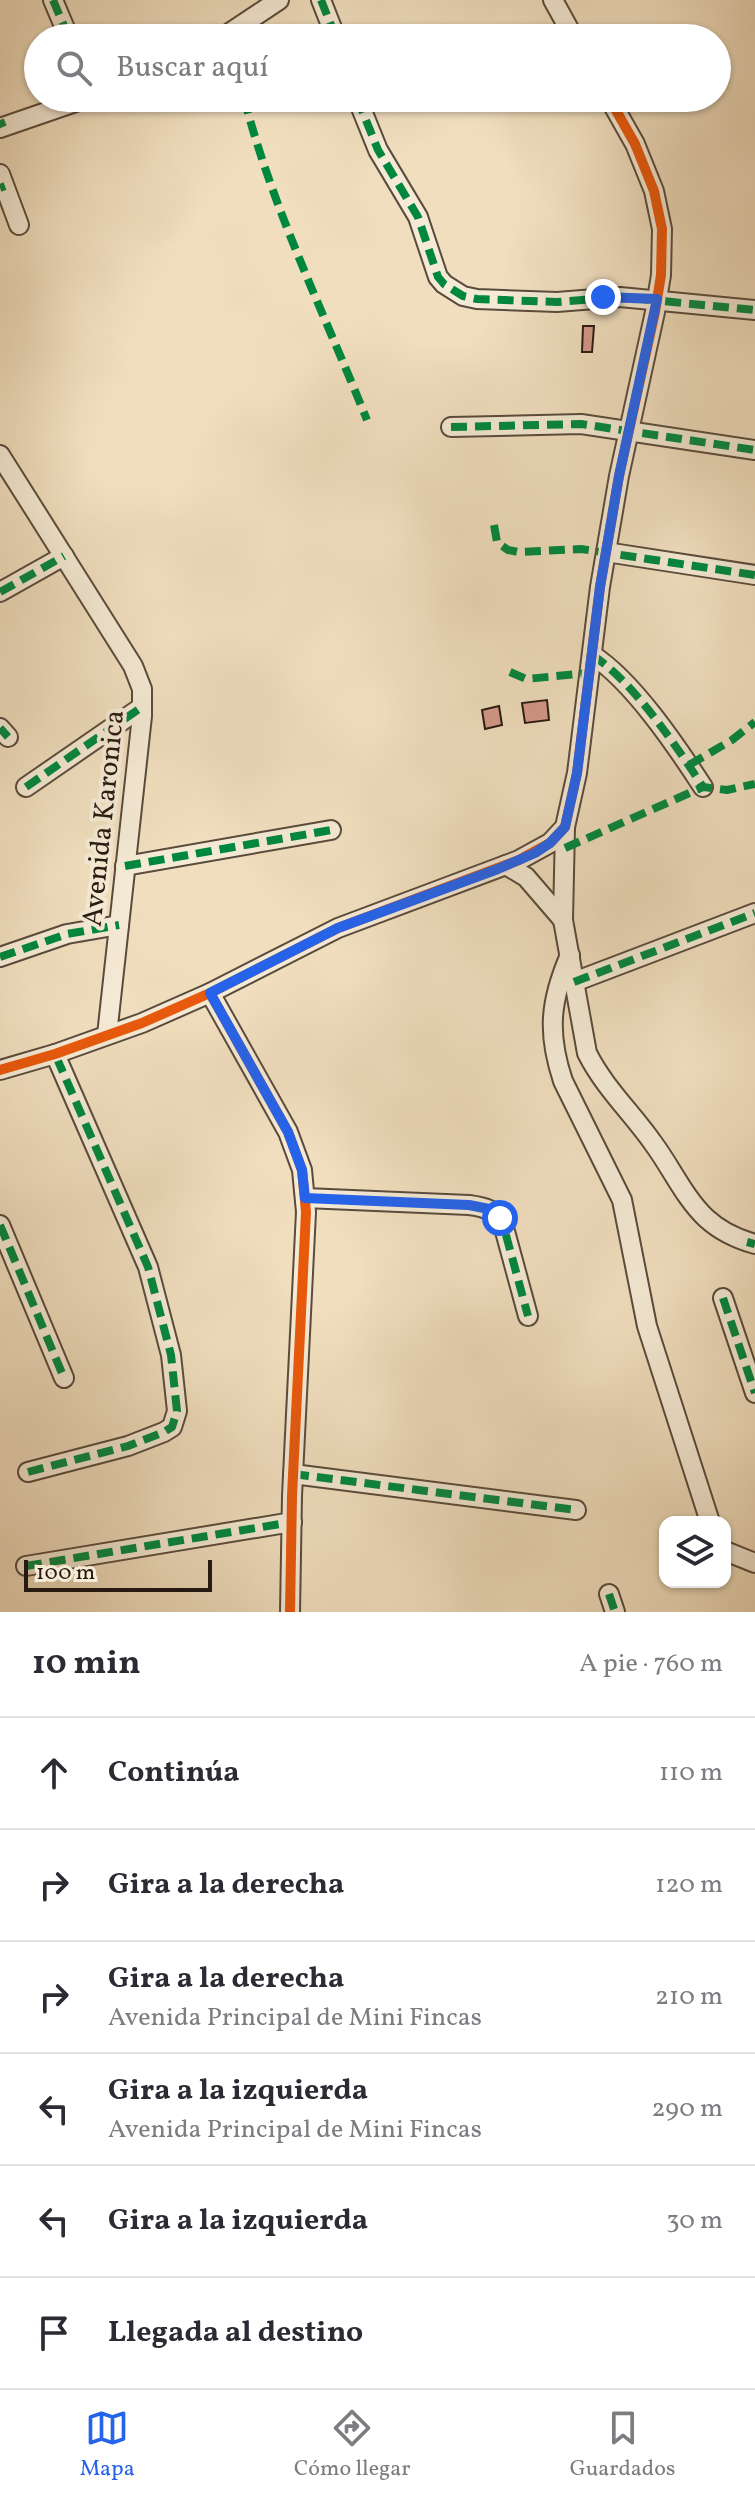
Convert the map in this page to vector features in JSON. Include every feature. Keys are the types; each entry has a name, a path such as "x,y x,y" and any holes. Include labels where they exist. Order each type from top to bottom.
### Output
{"street":[{"path":"53,0 63,24"},
{"path":"243,24 279,0"},
{"path":"321,0 330,24"},
{"path":"553,0 566,24"},
{"path":"1,125 42,112"},
{"path":"363,112 378,150 418,217 433,267 444,284 463,296 557,302 603,297 657,299 755,310"},
{"path":"616,112 648,172 659,210 662,250 657,299 606,552 577,773 565,827 563,920 587,1053 597,1073 654,1144 704,1216 728,1234 755,1244"},
{"path":"2,182 19,225"},
{"path":"451,427 581,424 755,450"},
{"name":"Avenida Karonica","path":"0,455 133,666 142,689 107,1035"},
{"path":"606,552 755,575"},
{"path":"0,592 64,556"},
{"path":"592,655 621,680 674,742 703,787"},
{"path":"26,787 142,707"},
{"path":"0,1070 107,1035 210,993 338,928 535,853 565,827"},
{"path":"125,866 331,830"},
{"path":"506,865 526,877 563,920"},
{"path":"574,982 755,913"},
{"path":"0,957 67,934 119,925"},
{"path":"570,955 555,993 552,1031 558,1065 622,1200 647,1326 708,1516"},
{"path":"210,993 293,1144 302,1170 305,1198 290,1612"},
{"path":"28,1472 128,1446 164,1432 172,1427 177,1411 171,1355 152,1278 55,1054"},
{"path":"305,1198 469,1205 489,1209 503,1224 528,1316"},
{"path":"0,1225 64,1378"},
{"path":"723,1298 755,1393"},
{"path":"293,1474 576,1510"},
{"path":"26,1566 292,1522"},
{"path":"731,1553 755,1563"}],"building":[{"path":"583,326 594,326 592,352 582,352"},
{"path":"547,700 549,720 525,723 522,703"},
{"path":"499,706 502,725 485,729 482,710"}],"marked path":[{"path":"53,0 63,24"},
{"path":"321,0 330,24"},
{"path":"248,112 284,221 367,420"},
{"path":"363,112 378,150 418,217 438,277 463,296 557,302 620,297 755,310"},
{"path":"0,120 3,127"},
{"path":"0,188 5,186"},
{"path":"451,427 581,424 755,450"},
{"path":"494,525 497,542 508,550 518,552 581,549 755,575"},
{"path":"0,592 64,556"},
{"path":"592,655 638,697 703,787"},
{"path":"510,672 526,679 589,673"},
{"path":"26,787 142,707"},
{"path":"689,765 732,740 755,722"},
{"path":"0,728 8,737"},
{"path":"565,848 703,787 727,790 755,784"},
{"path":"125,866 331,830"},
{"path":"574,982 755,913"},
{"path":"0,957 67,934 119,925"},
{"path":"28,1472 128,1446 164,1432 172,1427 177,1411 171,1355 148,1267 55,1054"},
{"path":"305,1198 469,1205 489,1210 503,1224 528,1316"},
{"path":"0,1225 64,1378"},
{"path":"747,1242 755,1244"},
{"path":"723,1298 755,1393"},
{"path":"293,1474 576,1510"},
{"path":"26,1566 292,1522"},
{"path":"609,1594 615,1612"}],"cycle path":[{"path":"0,1070 142,1023 210,993 338,928 519,860 550,843 565,827 577,773 600,587 619,476 661,275 662,229 654,191 635,144 617,112"},
{"path":"210,993 288,1132 302,1170 306,1212 292,1496 290,1612"}],"route":[{"path":"500,1218 489,1209 469,1205 305,1198 302,1170 288,1132 210,993 338,928 535,853 565,827 577,773 600,587 619,476 657,299 603,297"}]}
